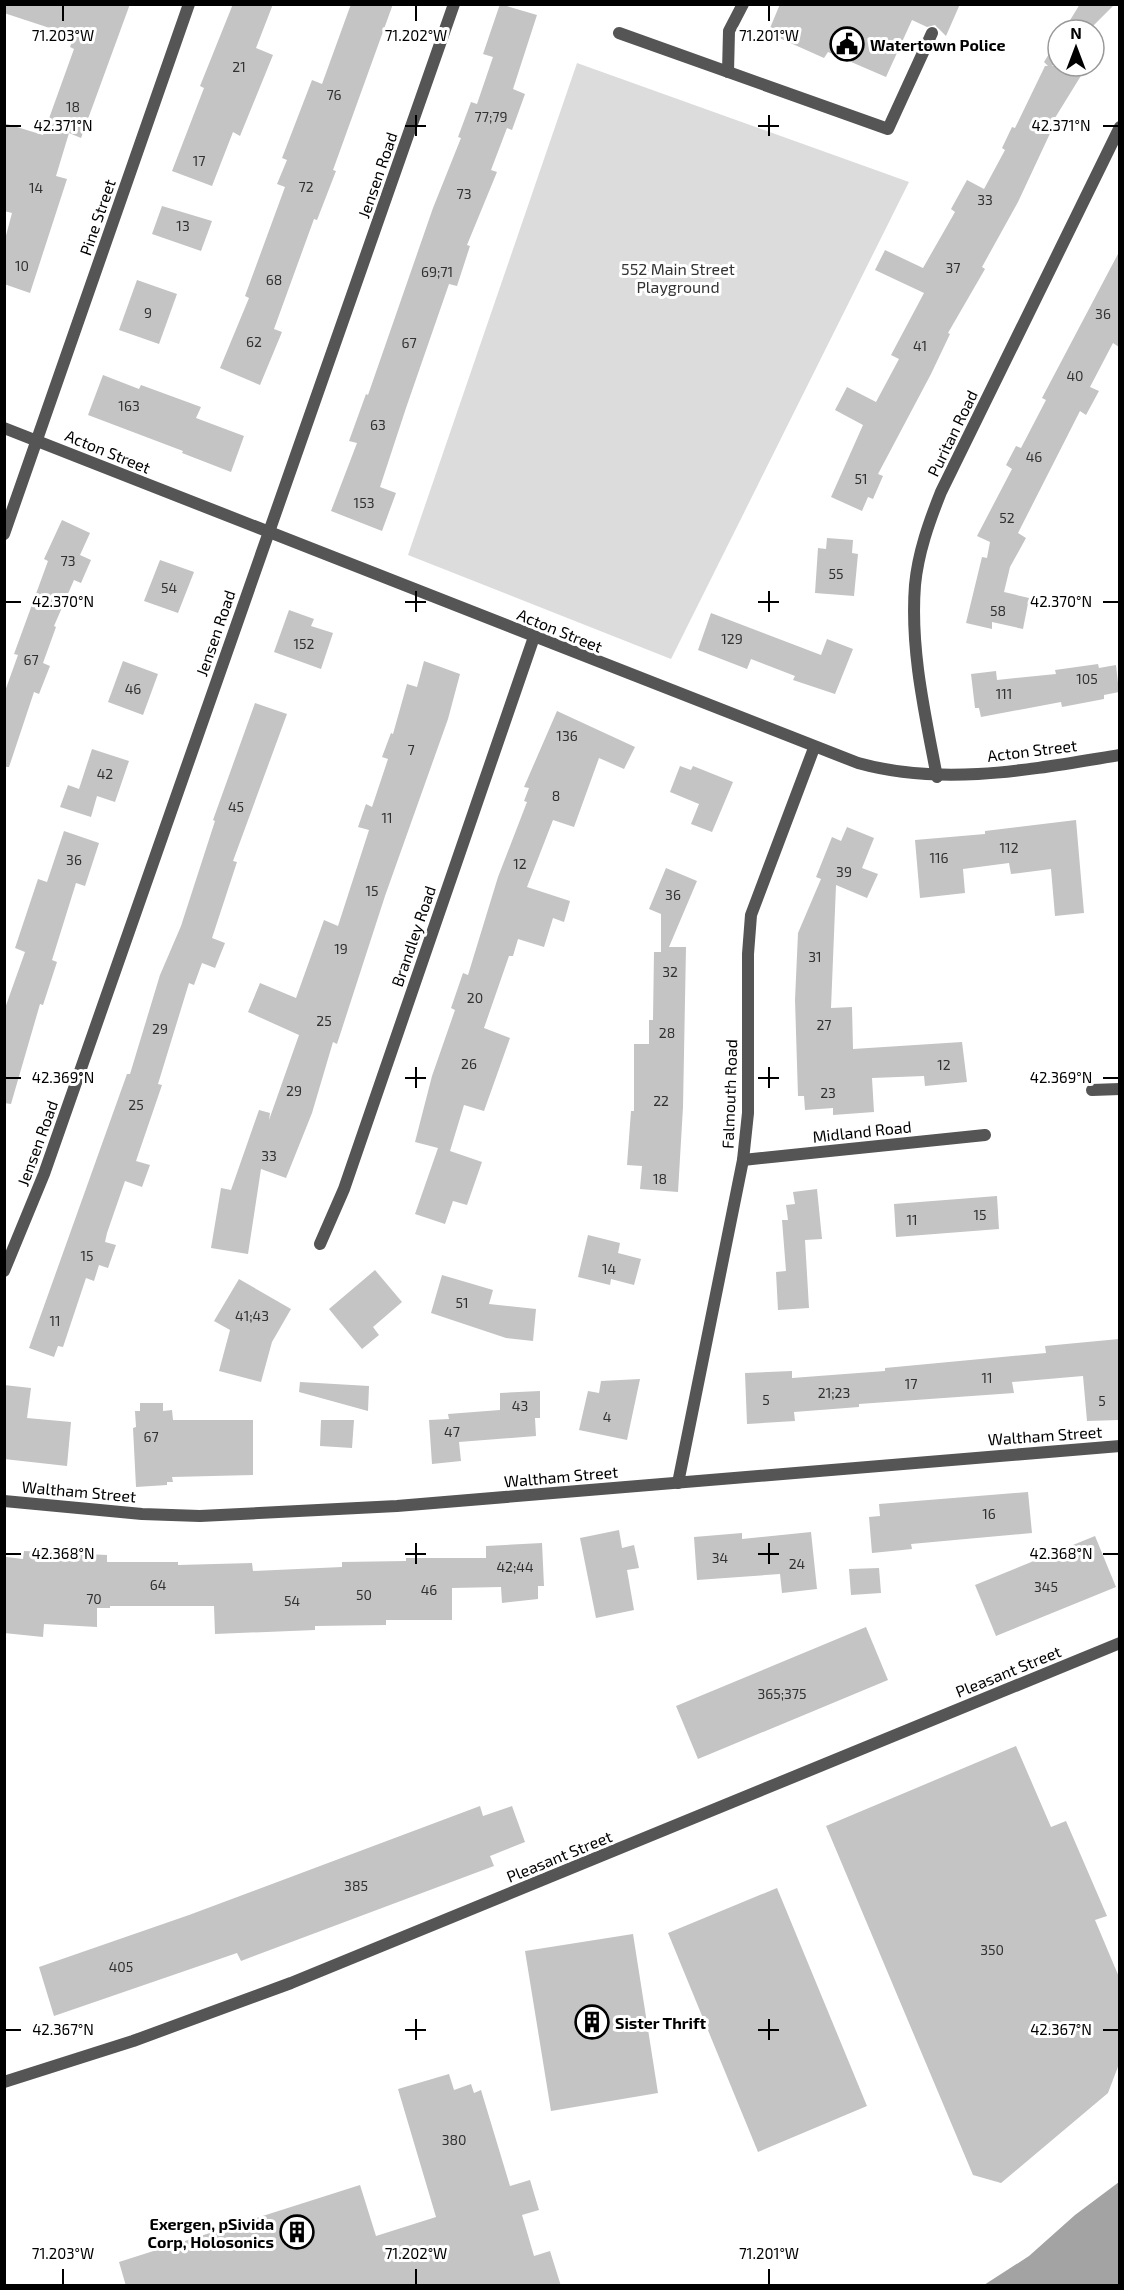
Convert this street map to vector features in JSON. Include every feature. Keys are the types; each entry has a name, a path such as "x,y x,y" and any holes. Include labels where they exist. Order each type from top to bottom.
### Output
{"street":[{"name":"Pine Street","path":"4,534 189,4"},
{"name":"Jensen Road","path":"4,1271 44,1174 454,4"},
{"path":"728,72 729,31 743,4"},
{"path":"619,33 888,129 932,33"},
{"name":"Puritan Road","path":"937,777 925,718 917,655 915,584 921,551 941,492 1119,127"},
{"name":"Acton Street","path":"4,428 814,748 889,772 937,777 1030,769 1119,755"},
{"name":"Brandley Road","path":"320,1244 344,1189 534,637"},
{"name":"Falmouth Road","path":"678,1483 743,1160 748,1113 748,954 751,915 814,748"},
{"path":"1092,1090 1119,1089"},
{"name":"Midland Road","path":"743,1160 985,1135"},
{"name":"Waltham Street","path":"4,1500 121,1512 200,1516 397,1506 1119,1446"},
{"name":"Pleasant Street","path":"4,2082 144,2037 291,1983 1119,1643"}],"green space":[{"name":"552 Main Street Playground","path":"577,63 909,182 671,659 408,555"}],"shaded area":[{"path":"1119,2182 1119,2285 984,2285 1029,2256 1075,2215"}],"building":[{"path":"4,4 130,4 81,138 69,133 56,176 67,179 30,293 4,284 4,243 12,213 4,211 4,123 43,135 74,49 70,47 74,36 4,13"},
{"path":"233,4 273,4 256,48 273,55 240,136 233,132 212,186 172,171 204,88 200,86"},
{"path":"351,4 393,4 333,170 336,171 317,220 314,219 274,329 282,332 260,385 220,368 249,298 245,296 285,187 277,184 287,160 282,158 312,80 322,84"},
{"path":"500,4 537,15 513,89 525,94 512,130 507,128 491,170 497,172 467,245 470,246 457,286 449,284 380,487 396,493 382,531 331,511 357,443 349,441 366,394 368,395 433,208 461,138 458,137 471,102 477,104 493,57 483,54"},
{"name":"Watertown Police","path":"780,4 960,4 946,36 935,25 927,27 912,20 886,77 828,52 824,58 768,33"},
{"path":"1080,4 1115,4 1101,18 1071,18"},
{"path":"1045,66 1046,78 1080,78 1050,126 1053,127 1018,202 982,267 985,269 948,333 950,334 931,374 878,474 883,476 873,499 868,497 862,511 831,497 863,425 835,410 847,387 876,402 899,359 891,355 924,293 875,270 885,250 923,268 955,212 951,209 967,180 984,189 1005,150 1002,148 1012,127 1015,128"},
{"path":"162,206 212,221 201,251 152,234"},
{"path":"1119,252 1119,347 1113,343 1090,387 1099,391 1086,415 1080,411 1018,533 1026,538 1010,567 1004,592 1029,598 1023,629 992,622 992,629 966,623 982,557 987,558 990,542 977,536 1012,469 1006,465 1016,446 1021,448 1046,400 1042,398"},
{"path":"137,280 177,294 159,344 119,330"},
{"path":"103,375 139,389 141,385 201,407 196,418 244,436 231,472 88,415"},
{"path":"62,520 90,533 80,555 91,560 81,583 74,580 54,626 56,627 43,663 50,666 39,694 34,692 9,767 4,767 4,694 18,655 14,654 48,561 44,559"},
{"path":"827,538 853,540 852,553 858,554 854,596 815,593 818,548 826,549"},
{"path":"160,560 194,572 178,613 144,601"},
{"path":"289,610 314,619 311,626 333,633 321,669 274,652"},
{"path":"711,613 821,655 827,639 853,649 835,694 793,680 795,676 751,659 747,669 698,650"},
{"path":"123,661 158,674 143,715 108,702"},
{"path":"424,661 460,674 448,719 385,896 337,1044 333,1042 312,1113 286,1178 261,1169 248,1254 211,1248 221,1188 231,1190 259,1110 270,1113 269,1120 299,1035 248,1012 260,983 296,998 324,920 338,926 369,830 358,827 366,804 372,807 388,759 382,757 391,733 393,734 407,684 417,687"},
{"path":"1098,664 1099,668 1116,665 1119,692 1104,695 1104,699 1062,707 1061,702 981,717 979,708 975,708 971,674 996,671 997,680 1056,674 1055,670"},
{"path":"255,703 287,714 233,861 237,862 212,938 225,943 215,968 202,963 194,985 189,983 158,1084 162,1085 136,1161 150,1165 142,1187 125,1181 105,1242 116,1245 108,1268 99,1265 94,1281 86,1278 63,1347 58,1346 54,1357 29,1348 127,1074 130,1074 160,975 181,926 215,821 213,820"},
{"path":"557,711 635,747 624,769 599,758 574,827 553,820 527,887 570,901 564,922 553,918 544,947 518,939 513,956 509,956 484,1028 510,1038 484,1111 464,1105 450,1151 482,1162 467,1205 453,1201 445,1224 415,1214 438,1148 415,1142 432,1076 455,1010 451,1008 463,973 468,975 498,877 527,802 524,801 529,788 524,787"},
{"path":"92,749 129,761 115,802 97,796 91,817 60,807 68,785 79,789"},
{"path":"680,766 691,770 693,766 733,782 712,832 691,824 699,804 670,792"},
{"path":"1076,820 1084,913 1055,916 1051,869 1011,874 1009,863 963,869 965,893 920,898 915,840 985,834 985,831"},
{"path":"847,827 874,838 862,868 878,874 867,898 836,885 831,1008 852,1007 853,1049 962,1042 967,1082 925,1086 924,1076 872,1078 874,1112 833,1115 833,1108 805,1110 804,1096 798,1096 795,1000 798,933 821,879 816,877 832,837 841,841"},
{"path":"64,831 99,843 85,886 76,883 52,960 57,962 43,1005 40,1004 11,1104 4,1103 4,1011 25,952 15,948 38,879 47,882"},
{"path":"666,868 697,881 669,947 686,947 683,1107 678,1192 640,1189 642,1166 627,1165 631,1111 634,1111 634,1044 649,1044 649,1020 653,1020 654,952 661,952 661,914 649,909"},
{"path":"817,1189 822,1239 805,1240 809,1308 778,1310 776,1272 786,1271 782,1220 788,1220 786,1205 795,1204 793,1192"},
{"path":"997,1196 999,1229 896,1237 894,1204"},
{"path":"588,1235 620,1243 618,1253 641,1259 634,1285 611,1279 610,1285 578,1277"},
{"path":"375,1270 402,1302 373,1327 379,1335 362,1349 329,1309"},
{"path":"442,1275 493,1290 489,1304 536,1309 533,1341 506,1338 431,1313"},
{"path":"239,1279 291,1309 272,1342 261,1382 219,1371 230,1330 214,1321"},
{"path":"1119,1339 1119,1420 1087,1421 1083,1376 1012,1382 1014,1393 859,1404 859,1407 794,1412 795,1421 747,1424 745,1373 792,1371 792,1378 885,1371 885,1368 1046,1353 1045,1346"},
{"path":"640,1379 627,1440 579,1430 588,1391 599,1393 601,1381"},
{"path":"300,1382 369,1386 368,1411 299,1392"},
{"path":"4,1385 31,1388 27,1418 71,1422 67,1466 4,1459"},
{"path":"540,1391 540,1418 535,1418 536,1436 459,1442 461,1461 432,1464 429,1420 449,1419 448,1414 500,1410 500,1393"},
{"path":"140,1403 163,1403 163,1411 172,1410 173,1420 253,1420 253,1475 172,1477 173,1482 167,1482 167,1485 136,1487 133,1428 136,1427 135,1411 140,1411"},
{"path":"321,1420 354,1420 352,1448 320,1446"},
{"path":"1028,1492 1032,1533 911,1544 912,1549 872,1553 869,1517 880,1516 879,1504"},
{"path":"619,1530 622,1548 634,1545 639,1568 627,1570 634,1610 596,1618 580,1538"},
{"path":"811,1532 817,1589 782,1593 780,1574 697,1580 694,1537 742,1533 742,1539"},
{"path":"1095,1536 1116,1587 996,1636 975,1585"},
{"path":"542,1543 544,1586 538,1586 538,1599 502,1603 501,1587 452,1588 452,1620 386,1620 386,1625 315,1626 315,1630 215,1634 214,1606 110,1606 110,1608 97,1608 97,1627 44,1624 43,1637 4,1633 6,1557 23,1559 24,1551 107,1555 107,1562 178,1562 178,1565 252,1563 253,1571 342,1567 342,1562 406,1561 406,1558 486,1558 486,1546"},
{"path":"879,1568 881,1593 851,1595 849,1569"},
{"path":"866,1627 888,1680 698,1759 676,1706"},
{"path":"1016,1746 1051,1827 1066,1821 1107,1916 1095,1920 1119,1977 1119,2064 1108,2093 1001,2183 973,2175 826,1826"},
{"path":"480,1806 483,1816 512,1806 525,1842 490,1856 494,1866 241,1961 237,1953 54,2016 39,1967 189,1915"},
{"path":"777,1888 867,2106 758,2152 668,1933"},
{"name":"Sister Thrift","path":"633,1934 658,2093 551,2111 525,1951"},
{"path":"449,2074 454,2090 471,2084 474,2093 481,2090 510,2186 530,2180 539,2210 522,2215 534,2256 550,2251 561,2286 126,2286 119,2262 360,2185 376,2236 436,2217 398,2089"}],"place":[{"name":"Watertown Police","path":"847,44"},
{"name":"Sister Thrift","path":"592,2022"},
{"name":"Exergen, pSivida Corp, Holosonics","path":"297,2232"}]}
